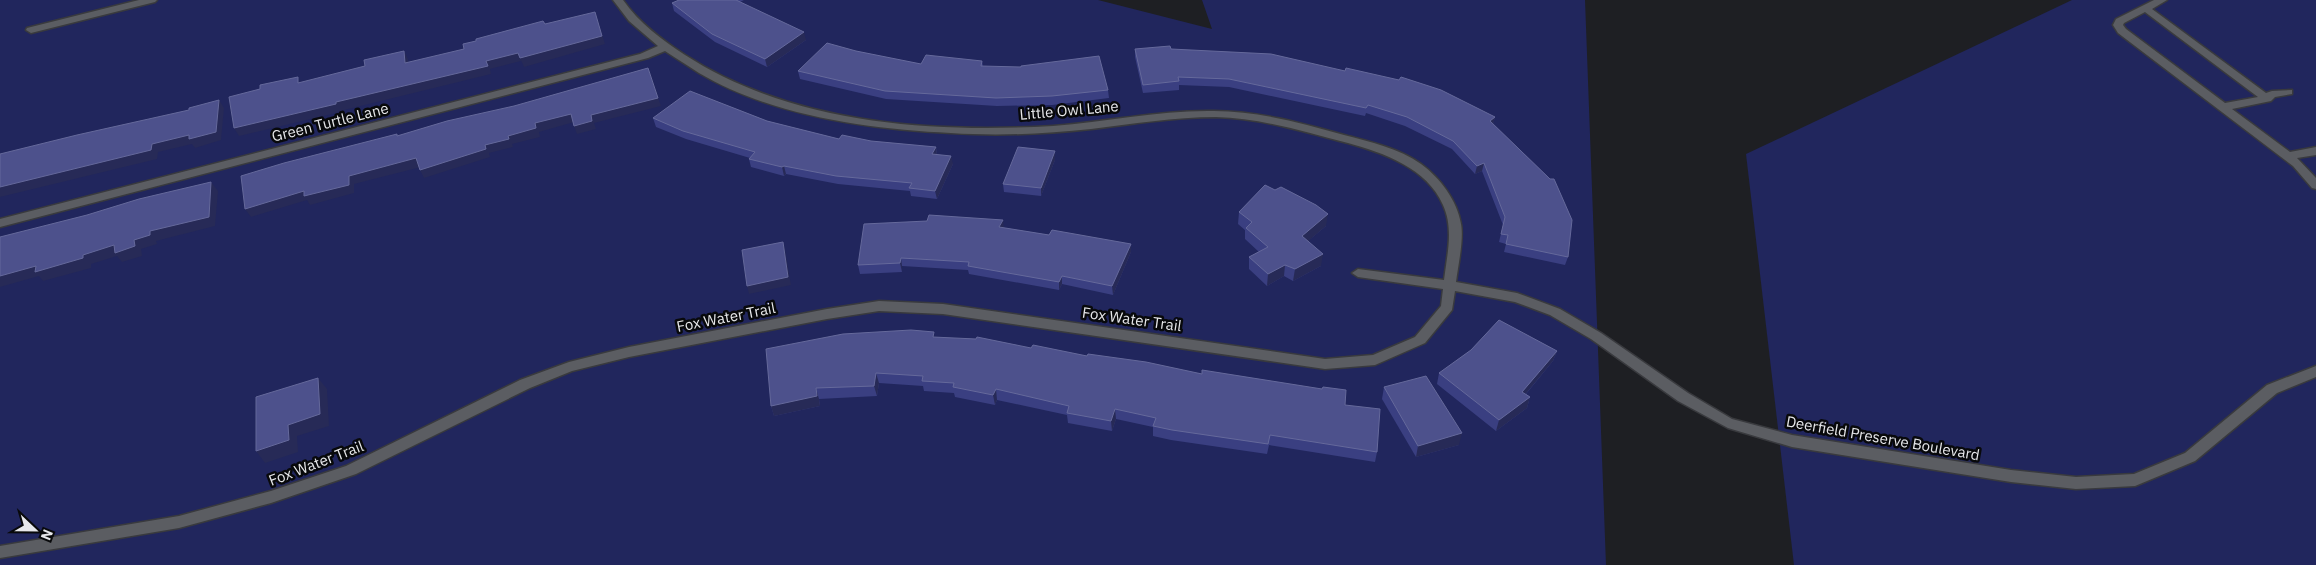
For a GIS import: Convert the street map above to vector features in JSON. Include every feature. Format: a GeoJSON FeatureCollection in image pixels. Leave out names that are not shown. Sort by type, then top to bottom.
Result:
{"type":"FeatureCollection","features":[{"type":"Feature","properties":{"kind":"street"},"geometry":{"type":"LineString","coordinates":[[31,30],[85,15],[152,0]]}},
{"type":"Feature","properties":{"kind":"street","name":"Little Owl Lane"},"geometry":{"type":"LineString","coordinates":[[618,0],[642,29],[680,59],[716,78],[759,96],[820,114],[870,123],[927,130],[996,131],[1055,129],[1187,114],[1218,114],[1254,118],[1372,146],[1416,166],[1438,186],[1449,204],[1456,225],[1449,285]]}},
{"type":"Feature","properties":{"kind":"street"},"geometry":{"type":"LineString","coordinates":[[2162,0],[2120,20],[2118,25],[2122,31],[2302,168],[2316,185]]}},
{"type":"Feature","properties":{"kind":"street"},"geometry":{"type":"LineString","coordinates":[[2145,8],[2267,99]]}},
{"type":"Feature","properties":{"kind":"street","name":"Green Turtle Lane"},"geometry":{"type":"LineString","coordinates":[[0,223],[644,56],[666,47]]}},
{"type":"Feature","properties":{"kind":"street"},"geometry":{"type":"LineString","coordinates":[[2223,107],[2267,99],[2272,94],[2288,92]]}},
{"type":"Feature","properties":{"kind":"street"},"geometry":{"type":"LineString","coordinates":[[2287,156],[2316,151]]}},
{"type":"Feature","properties":{"kind":"street","name":"Deerfield Preserve Boulevard"},"geometry":{"type":"LineString","coordinates":[[1358,273],[1449,285],[1517,298],[1555,312],[1596,336],[1683,397],[1728,422],[1792,441],[2011,476],[2076,483],[2135,480],[2190,457],[2272,389],[2316,372]]}},
{"type":"Feature","properties":{"kind":"street","name":"Fox Water Trail"},"geometry":{"type":"LineString","coordinates":[[0,552],[179,522],[271,497],[351,470],[525,384],[569,367],[629,352],[827,314],[879,306],[942,309],[1325,364],[1375,360],[1420,340],[1447,307],[1449,285]]}},
{"type":"Feature","properties":{"kind":"shaded area"},"geometry":{"type":"Polygon","coordinates":[[[0,0],[1098,0],[1212,29],[1202,0],[1585,0],[1606,565],[0,565],[0,0]]]}},
{"type":"Feature","properties":{"kind":"shaded area"},"geometry":{"type":"Polygon","coordinates":[[[2072,0],[2316,0],[2316,565],[1794,565],[1746,154],[2072,0]]]}},
{"type":"Feature","properties":{"kind":"building"},"geometry":{"type":"Polygon","coordinates":[[[679,0],[736,0],[804,32],[765,59],[712,34],[672,3],[679,0]]]}},
{"type":"Feature","properties":{"kind":"building"},"geometry":{"type":"Polygon","coordinates":[[[595,12],[602,36],[520,58],[518,53],[486,61],[488,66],[234,128],[229,97],[260,89],[260,85],[298,77],[298,83],[365,66],[364,60],[404,51],[405,63],[464,49],[463,44],[476,41],[476,39],[543,21],[545,24],[595,12]]]}},
{"type":"Feature","properties":{"kind":"building"},"geometry":{"type":"Polygon","coordinates":[[[827,43],[921,64],[926,55],[982,61],[981,66],[1021,67],[1099,56],[1108,90],[1052,96],[996,98],[885,91],[798,71],[827,43]]]}},
{"type":"Feature","properties":{"kind":"building"},"geometry":{"type":"Polygon","coordinates":[[[1170,46],[1171,49],[1271,54],[1345,71],[1346,68],[1399,80],[1401,77],[1441,90],[1495,117],[1490,121],[1550,179],[1554,179],[1572,220],[1568,257],[1506,244],[1508,235],[1501,234],[1505,217],[1484,163],[1477,166],[1453,141],[1407,117],[1368,105],[1366,108],[1229,79],[1178,77],[1179,81],[1143,85],[1135,49],[1170,46]]]}},
{"type":"Feature","properties":{"kind":"building"},"geometry":{"type":"Polygon","coordinates":[[[648,68],[658,98],[591,115],[592,121],[574,126],[571,114],[535,123],[536,128],[508,136],[509,139],[485,145],[486,149],[420,170],[416,158],[349,176],[349,185],[304,196],[304,191],[245,209],[241,176],[397,134],[397,136],[447,121],[514,106],[648,68]]]}},
{"type":"Feature","properties":{"kind":"building"},"geometry":{"type":"Polygon","coordinates":[[[690,91],[767,121],[839,139],[842,135],[871,141],[936,147],[932,154],[951,156],[935,191],[909,188],[912,183],[836,176],[782,167],[749,159],[755,152],[683,131],[653,118],[690,91]]]}},
{"type":"Feature","properties":{"kind":"building"},"geometry":{"type":"Polygon","coordinates":[[[219,100],[216,132],[189,139],[189,135],[152,144],[151,150],[0,187],[0,154],[189,110],[189,108],[219,100]]]}},
{"type":"Feature","properties":{"kind":"building"},"geometry":{"type":"Polygon","coordinates":[[[1018,147],[1055,151],[1041,188],[1003,184],[1018,147]]]}},
{"type":"Feature","properties":{"kind":"building"},"geometry":{"type":"Polygon","coordinates":[[[211,182],[209,217],[150,231],[150,235],[134,240],[135,246],[115,253],[114,245],[83,255],[83,258],[35,272],[36,266],[0,276],[0,237],[87,215],[139,199],[211,182]]]}},
{"type":"Feature","properties":{"kind":"building"},"geometry":{"type":"Polygon","coordinates":[[[1265,185],[1275,190],[1281,187],[1316,205],[1328,214],[1302,236],[1323,254],[1295,269],[1285,265],[1268,274],[1249,257],[1268,247],[1246,228],[1252,222],[1239,212],[1265,185]]]}},
{"type":"Feature","properties":{"kind":"building"},"geometry":{"type":"Polygon","coordinates":[[[929,215],[1003,220],[999,227],[1049,235],[1052,230],[1131,244],[1112,286],[1062,276],[1059,282],[968,266],[969,262],[901,258],[900,263],[858,265],[864,224],[927,221],[929,215]]]}},
{"type":"Feature","properties":{"kind":"building"},"geometry":{"type":"Polygon","coordinates":[[[783,242],[788,277],[747,286],[742,250],[783,242]]]}},
{"type":"Feature","properties":{"kind":"building"},"geometry":{"type":"Polygon","coordinates":[[[1499,320],[1557,351],[1522,392],[1530,397],[1499,420],[1439,373],[1471,350],[1499,320]]]}},
{"type":"Feature","properties":{"kind":"building"},"geometry":{"type":"Polygon","coordinates":[[[911,330],[934,332],[933,337],[976,339],[977,337],[1031,348],[1033,345],[1087,356],[1088,354],[1146,362],[1202,374],[1202,370],[1322,389],[1323,387],[1346,390],[1345,405],[1380,409],[1377,452],[1270,435],[1268,444],[1172,430],[1153,426],[1156,418],[1115,409],[1111,421],[1067,413],[1069,406],[996,389],[993,395],[953,387],[954,383],[922,381],[923,376],[876,373],[874,386],[816,388],[817,396],[771,406],[766,349],[843,334],[911,330]]]}},
{"type":"Feature","properties":{"kind":"building"},"geometry":{"type":"Polygon","coordinates":[[[1426,376],[1462,433],[1418,446],[1384,387],[1426,376]]]}},
{"type":"Feature","properties":{"kind":"building"},"geometry":{"type":"Polygon","coordinates":[[[318,378],[320,414],[288,425],[289,440],[256,451],[256,397],[318,378]]]}}]}
